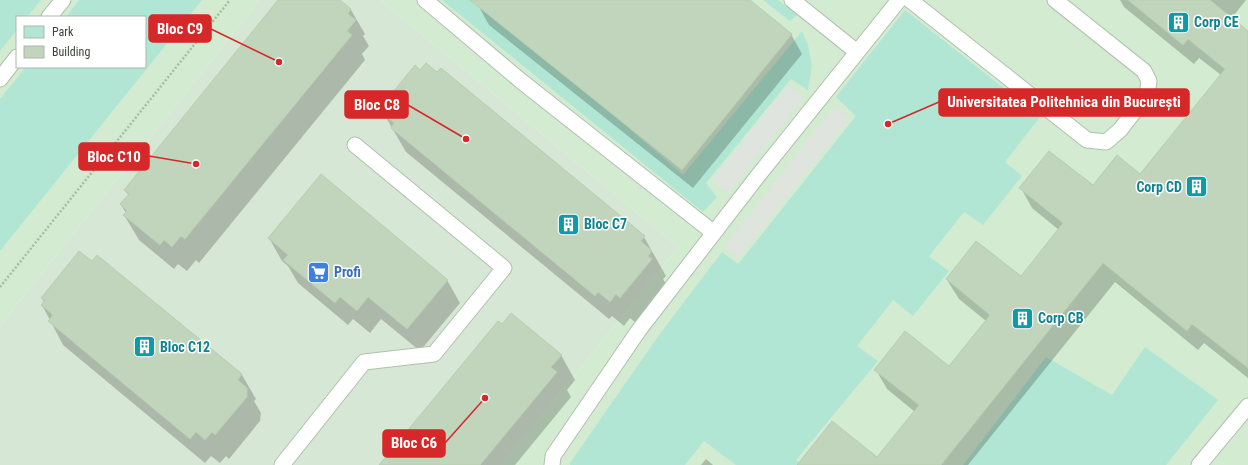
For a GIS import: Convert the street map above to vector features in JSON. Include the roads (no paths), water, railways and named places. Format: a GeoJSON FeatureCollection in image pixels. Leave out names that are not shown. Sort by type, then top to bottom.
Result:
{"type":"FeatureCollection","features":[{"type":"Feature","properties":{"kind":"lane"},"geometry":{"type":"LineString","coordinates":[[50,16],[63,0]]}},
{"type":"Feature","properties":{"kind":"lane"},"geometry":{"type":"LineString","coordinates":[[425,0],[521,81],[714,233]]}},
{"type":"Feature","properties":{"kind":"lane"},"geometry":{"type":"LineString","coordinates":[[792,0],[857,52]]}},
{"type":"Feature","properties":{"kind":"lane"},"geometry":{"type":"LineString","coordinates":[[552,465],[553,456],[640,330],[714,233],[899,0]]}},
{"type":"Feature","properties":{"kind":"lane"},"geometry":{"type":"LineString","coordinates":[[910,0],[1086,140],[1106,142],[1120,130],[1147,95],[1149,81],[1144,71],[1055,0]]}},
{"type":"Feature","properties":{"kind":"lane"},"geometry":{"type":"LineString","coordinates":[[0,79],[16,58]]}},
{"type":"Feature","properties":{"kind":"lane"},"geometry":{"type":"LineString","coordinates":[[282,465],[364,362],[434,354],[504,268],[355,145]]}},
{"type":"Feature","properties":{"kind":"lane"},"geometry":{"type":"LineString","coordinates":[[1199,465],[1248,406]]}},
{"type":"Feature","properties":{"kind":"place","name":"Corp CE"},"geometry":{"type":"Point","coordinates":[1178,22]}},
{"type":"Feature","properties":{"kind":"place","name":"Bloc C9"},"geometry":{"type":"Point","coordinates":[279,62]}},
{"type":"Feature","properties":{"kind":"place","name":"Universitatea Politehnica din București"},"geometry":{"type":"Point","coordinates":[888,124]}},
{"type":"Feature","properties":{"kind":"place","name":"Bloc C8"},"geometry":{"type":"Point","coordinates":[466,139]}},
{"type":"Feature","properties":{"kind":"place","name":"Bloc C10"},"geometry":{"type":"Point","coordinates":[196,164]}},
{"type":"Feature","properties":{"kind":"place","name":"Corp CD"},"geometry":{"type":"Point","coordinates":[1197,187]}},
{"type":"Feature","properties":{"kind":"place","name":"Bloc C7"},"geometry":{"type":"Point","coordinates":[569,224]}},
{"type":"Feature","properties":{"kind":"place","name":"Profi"},"geometry":{"type":"Point","coordinates":[318,272]}},
{"type":"Feature","properties":{"kind":"place","name":"Corp CB"},"geometry":{"type":"Point","coordinates":[1023,318]}},
{"type":"Feature","properties":{"kind":"place","name":"Bloc C12"},"geometry":{"type":"Point","coordinates":[145,347]}},
{"type":"Feature","properties":{"kind":"place","name":"Bloc C6"},"geometry":{"type":"Point","coordinates":[485,398]}}]}
